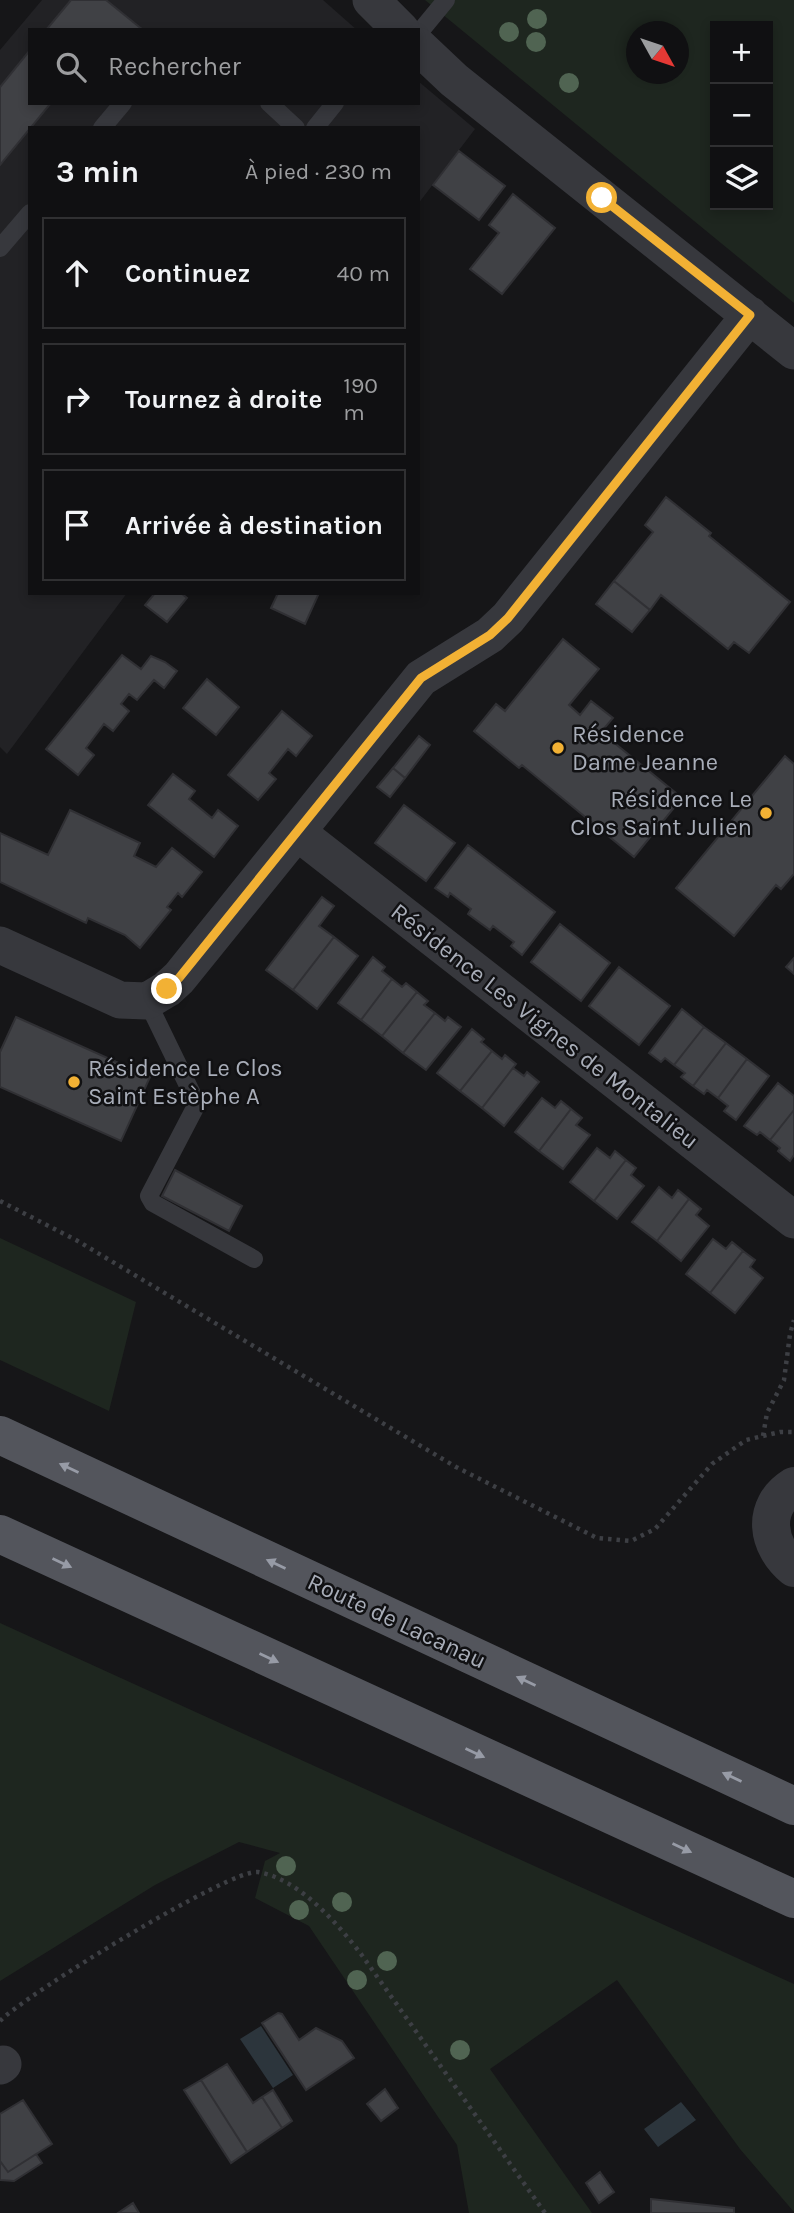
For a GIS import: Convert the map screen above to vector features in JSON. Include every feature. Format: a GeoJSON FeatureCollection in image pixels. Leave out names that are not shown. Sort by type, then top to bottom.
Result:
{"type":"FeatureCollection","features":[{"type":"Feature","properties":{"kind":"main road","name":"Route de Lacanau"},"geometry":{"type":"LineString","coordinates":[[0,1435],[794,1806]]}},
{"type":"Feature","properties":{"kind":"main road"},"geometry":{"type":"LineString","coordinates":[[0,1534],[794,1899]]}},
{"type":"Feature","properties":{"kind":"street"},"geometry":{"type":"LineString","coordinates":[[371,0],[401,28]]}},
{"type":"Feature","properties":{"kind":"street"},"geometry":{"type":"LineString","coordinates":[[420,47],[454,80],[794,351]]}},
{"type":"Feature","properties":{"kind":"street"},"geometry":{"type":"LineString","coordinates":[[0,945],[120,1000],[147,1001],[167,989],[179,978],[421,678],[490,635],[508,618],[750,315]]}},
{"type":"Feature","properties":{"kind":"street","name":"Résidence Les Vignes de Montalieu"},"geometry":{"type":"LineString","coordinates":[[297,832],[794,1220]]}},
{"type":"Feature","properties":{"kind":"street"},"geometry":{"type":"LineString","coordinates":[[794,1486],[778,1501],[772,1516],[771,1531],[782,1559],[794,1568]]}},
{"type":"Feature","properties":{"kind":"lane"},"geometry":{"type":"LineString","coordinates":[[412,28],[446,0]]}},
{"type":"Feature","properties":{"kind":"lane"},"geometry":{"type":"LineString","coordinates":[[104,126],[121,105]]}},
{"type":"Feature","properties":{"kind":"lane"},"geometry":{"type":"LineString","coordinates":[[271,105],[294,126]]}},
{"type":"Feature","properties":{"kind":"lane"},"geometry":{"type":"LineString","coordinates":[[317,126],[333,105]]}},
{"type":"Feature","properties":{"kind":"lane"},"geometry":{"type":"LineString","coordinates":[[0,248],[28,215]]}},
{"type":"Feature","properties":{"kind":"lane"},"geometry":{"type":"LineString","coordinates":[[147,1001],[197,1104],[149,1196],[153,1203],[254,1259]]}},
{"type":"Feature","properties":{"kind":"path"},"geometry":{"type":"LineString","coordinates":[[0,1201],[76,1240],[456,1467],[597,1538],[631,1541],[655,1529],[712,1464],[746,1440],[794,1432]]}},
{"type":"Feature","properties":{"kind":"path"},"geometry":{"type":"LineString","coordinates":[[763,1436],[767,1413],[785,1380],[794,1320]]}},
{"type":"Feature","properties":{"kind":"path"},"geometry":{"type":"LineString","coordinates":[[0,2021],[9,2011],[44,1987],[140,1929],[232,1879],[256,1871],[278,1879],[308,1897],[336,1923],[361,1954],[545,2213]]}},
{"type":"Feature","properties":{"kind":"shaded area"},"geometry":{"type":"Polygon","coordinates":[[[42,0],[323,0],[355,28],[28,28],[28,105],[420,105],[420,83],[475,129],[420,201],[420,126],[28,126],[28,595],[126,595],[7,754],[0,747],[0,50],[42,0]]]}},
{"type":"Feature","properties":{"kind":"shaded area"},"geometry":{"type":"Polygon","coordinates":[[[425,0],[794,0],[794,303],[425,0]]]}},
{"type":"Feature","properties":{"kind":"shaded area"},"geometry":{"type":"Polygon","coordinates":[[[0,1238],[136,1302],[109,1411],[0,1360],[0,1238]]]}},
{"type":"Feature","properties":{"kind":"shaded area"},"geometry":{"type":"Polygon","coordinates":[[[0,1623],[794,1984],[794,2212],[740,2149],[617,1980],[490,2069],[592,2213],[469,2213],[457,2145],[309,1926],[255,1898],[265,1861],[280,1853],[239,1842],[155,1885],[0,1981],[0,1623]]]}},
{"type":"Feature","properties":{"kind":"shaded area"},"geometry":{"type":"Polygon","coordinates":[[[261,2026],[293,2075],[273,2088],[240,2039],[261,2026]]]}},
{"type":"Feature","properties":{"kind":"shaded area"},"geometry":{"type":"Polygon","coordinates":[[[681,2102],[696,2120],[658,2147],[644,2129],[681,2102]]]}},
{"type":"Feature","properties":{"kind":"building"},"geometry":{"type":"Polygon","coordinates":[[[71,0],[106,0],[141,28],[48,28],[71,0]]]}},
{"type":"Feature","properties":{"kind":"building"},"geometry":{"type":"Polygon","coordinates":[[[28,52],[28,105],[49,105],[32,126],[28,126],[28,131],[0,165],[0,87],[28,52]]]}},
{"type":"Feature","properties":{"kind":"building"},"geometry":{"type":"Polygon","coordinates":[[[459,151],[505,186],[479,220],[433,185],[459,151]]]}},
{"type":"Feature","properties":{"kind":"building"},"geometry":{"type":"Polygon","coordinates":[[[513,194],[555,228],[502,294],[470,269],[499,233],[489,225],[513,194]]]}},
{"type":"Feature","properties":{"kind":"building","name":"Résidence Dame Jeanne"},"geometry":{"type":"Polygon","coordinates":[[[666,497],[790,602],[749,653],[734,642],[728,649],[661,595],[650,610],[614,581],[653,532],[645,525],[666,497]]]}},
{"type":"Feature","properties":{"kind":"building"},"geometry":{"type":"Polygon","coordinates":[[[614,581],[650,610],[632,632],[596,604],[614,581]]]}},
{"type":"Feature","properties":{"kind":"building"},"geometry":{"type":"Polygon","coordinates":[[[153,595],[183,595],[187,598],[167,622],[145,605],[153,595]]]}},
{"type":"Feature","properties":{"kind":"building"},"geometry":{"type":"Polygon","coordinates":[[[277,595],[318,595],[305,624],[271,608],[277,595]]]}},
{"type":"Feature","properties":{"kind":"building","name":"Résidence Dame Jeanne"},"geometry":{"type":"Polygon","coordinates":[[[563,639],[599,669],[569,705],[580,715],[591,701],[613,718],[601,732],[682,798],[634,857],[522,765],[519,768],[474,731],[496,704],[505,711],[563,639]]]}},
{"type":"Feature","properties":{"kind":"building"},"geometry":{"type":"Polygon","coordinates":[[[122,655],[141,669],[151,656],[177,671],[164,688],[154,680],[137,700],[129,694],[121,704],[129,711],[113,731],[104,724],[86,748],[94,755],[78,775],[46,749],[122,655]]]}},
{"type":"Feature","properties":{"kind":"building"},"geometry":{"type":"Polygon","coordinates":[[[207,679],[239,707],[216,735],[183,708],[207,679]]]}},
{"type":"Feature","properties":{"kind":"building"},"geometry":{"type":"Polygon","coordinates":[[[282,711],[312,736],[296,756],[288,749],[269,773],[276,779],[258,800],[228,775],[282,711]]]}},
{"type":"Feature","properties":{"kind":"building"},"geometry":{"type":"Polygon","coordinates":[[[419,736],[430,745],[405,778],[393,768],[419,736]]]}},
{"type":"Feature","properties":{"kind":"building","name":"Résidence Le Clos Saint Julien"},"geometry":{"type":"Polygon","coordinates":[[[785,756],[794,764],[794,874],[781,889],[776,885],[734,936],[676,888],[785,756]]]}},
{"type":"Feature","properties":{"kind":"building"},"geometry":{"type":"Polygon","coordinates":[[[393,768],[405,778],[390,797],[377,787],[393,768]]]}},
{"type":"Feature","properties":{"kind":"building"},"geometry":{"type":"Polygon","coordinates":[[[173,774],[195,791],[189,799],[212,818],[218,810],[238,826],[214,857],[148,805],[173,774]]]}},
{"type":"Feature","properties":{"kind":"building"},"geometry":{"type":"Polygon","coordinates":[[[404,805],[455,843],[426,881],[375,843],[404,805]]]}},
{"type":"Feature","properties":{"kind":"building"},"geometry":{"type":"Polygon","coordinates":[[[70,810],[140,843],[134,856],[156,867],[172,848],[202,872],[182,897],[178,893],[167,907],[171,910],[140,948],[125,935],[88,918],[86,923],[0,882],[0,833],[48,855],[70,810]]]}},
{"type":"Feature","properties":{"kind":"building"},"geometry":{"type":"Polygon","coordinates":[[[468,845],[555,912],[522,955],[511,946],[514,942],[493,926],[490,930],[468,914],[471,909],[450,893],[448,897],[435,888],[468,845]]]}},
{"type":"Feature","properties":{"kind":"building"},"geometry":{"type":"Polygon","coordinates":[[[322,897],[334,906],[319,926],[334,937],[293,990],[266,970],[322,897]]]}},
{"type":"Feature","properties":{"kind":"building"},"geometry":{"type":"Polygon","coordinates":[[[560,924],[610,963],[581,1001],[531,962],[560,924]]]}},
{"type":"Feature","properties":{"kind":"building"},"geometry":{"type":"Polygon","coordinates":[[[334,937],[358,956],[317,1009],[293,990],[334,937]]]}},
{"type":"Feature","properties":{"kind":"building"},"geometry":{"type":"Polygon","coordinates":[[[373,957],[385,967],[382,971],[392,979],[361,1020],[338,1003],[373,957]]]}},
{"type":"Feature","properties":{"kind":"building"},"geometry":{"type":"Polygon","coordinates":[[[794,958],[794,974],[786,967],[794,958]]]}},
{"type":"Feature","properties":{"kind":"building"},"geometry":{"type":"Polygon","coordinates":[[[619,967],[670,1006],[639,1045],[589,1006],[619,967]]]}},
{"type":"Feature","properties":{"kind":"building"},"geometry":{"type":"Polygon","coordinates":[[[392,979],[402,987],[406,983],[417,992],[382,1036],[361,1020],[392,979]]]}},
{"type":"Feature","properties":{"kind":"building"},"geometry":{"type":"Polygon","coordinates":[[[417,992],[428,1001],[424,1005],[435,1013],[403,1053],[382,1036],[417,992]]]}},
{"type":"Feature","properties":{"kind":"building"},"geometry":{"type":"Polygon","coordinates":[[[682,1009],[704,1027],[674,1065],[665,1058],[661,1062],[649,1053],[682,1009]]]}},
{"type":"Feature","properties":{"kind":"building"},"geometry":{"type":"Polygon","coordinates":[[[435,1013],[445,1021],[448,1017],[461,1027],[426,1070],[403,1053],[435,1013]]]}},
{"type":"Feature","properties":{"kind":"building","name":"Résidence Le Clos Saint Estèphe A"},"geometry":{"type":"Polygon","coordinates":[[[16,1017],[150,1077],[121,1141],[0,1087],[0,1052],[16,1017]]]}},
{"type":"Feature","properties":{"kind":"building"},"geometry":{"type":"Polygon","coordinates":[[[704,1027],[726,1043],[693,1086],[681,1077],[685,1073],[674,1065],[704,1027]]]}},
{"type":"Feature","properties":{"kind":"building"},"geometry":{"type":"Polygon","coordinates":[[[472,1029],[484,1039],[481,1042],[492,1051],[460,1091],[437,1073],[472,1029]]]}},
{"type":"Feature","properties":{"kind":"building"},"geometry":{"type":"Polygon","coordinates":[[[726,1043],[747,1059],[718,1098],[707,1090],[704,1094],[693,1086],[726,1043]]]}},
{"type":"Feature","properties":{"kind":"building"},"geometry":{"type":"Polygon","coordinates":[[[492,1051],[502,1059],[505,1055],[516,1064],[482,1108],[460,1091],[492,1051]]]}},
{"type":"Feature","properties":{"kind":"building"},"geometry":{"type":"Polygon","coordinates":[[[747,1059],[769,1076],[736,1120],[724,1111],[728,1106],[718,1098],[747,1059]]]}},
{"type":"Feature","properties":{"kind":"building"},"geometry":{"type":"Polygon","coordinates":[[[513,1068],[524,1076],[527,1072],[539,1082],[504,1126],[482,1108],[513,1068]]]}},
{"type":"Feature","properties":{"kind":"building"},"geometry":{"type":"Polygon","coordinates":[[[778,1083],[794,1096],[794,1110],[770,1140],[760,1132],[757,1135],[744,1126],[778,1083]]]}},
{"type":"Feature","properties":{"kind":"building"},"geometry":{"type":"Polygon","coordinates":[[[542,1098],[555,1108],[561,1101],[571,1109],[539,1151],[515,1132],[542,1098]]]}},
{"type":"Feature","properties":{"kind":"building"},"geometry":{"type":"Polygon","coordinates":[[[571,1109],[582,1118],[576,1125],[590,1135],[563,1169],[539,1151],[571,1109]]]}},
{"type":"Feature","properties":{"kind":"building"},"geometry":{"type":"Polygon","coordinates":[[[794,1110],[794,1155],[790,1161],[770,1140],[794,1110]]]}},
{"type":"Feature","properties":{"kind":"building"},"geometry":{"type":"Polygon","coordinates":[[[597,1148],[610,1158],[615,1151],[626,1160],[594,1201],[570,1182],[597,1148]]]}},
{"type":"Feature","properties":{"kind":"building"},"geometry":{"type":"Polygon","coordinates":[[[626,1160],[636,1168],[631,1175],[644,1186],[617,1219],[594,1201],[626,1160]]]}},
{"type":"Feature","properties":{"kind":"building"},"geometry":{"type":"Polygon","coordinates":[[[175,1170],[242,1206],[229,1231],[162,1196],[175,1170]]]}},
{"type":"Feature","properties":{"kind":"building"},"geometry":{"type":"Polygon","coordinates":[[[659,1187],[672,1198],[678,1190],[689,1199],[657,1241],[632,1222],[659,1187]]]}},
{"type":"Feature","properties":{"kind":"building"},"geometry":{"type":"Polygon","coordinates":[[[689,1199],[701,1209],[696,1215],[709,1226],[681,1261],[657,1241],[689,1199]]]}},
{"type":"Feature","properties":{"kind":"building"},"geometry":{"type":"Polygon","coordinates":[[[713,1239],[726,1249],[732,1242],[743,1251],[710,1293],[686,1274],[713,1239]]]}},
{"type":"Feature","properties":{"kind":"building"},"geometry":{"type":"Polygon","coordinates":[[[743,1251],[755,1260],[750,1267],[763,1278],[735,1313],[710,1293],[743,1251]]]}},
{"type":"Feature","properties":{"kind":"building"},"geometry":{"type":"Polygon","coordinates":[[[278,2013],[282,2014],[299,2040],[316,2028],[342,2041],[354,2058],[306,2090],[262,2023],[278,2013]]]}},
{"type":"Feature","properties":{"kind":"building"},"geometry":{"type":"Polygon","coordinates":[[[227,2064],[253,2103],[262,2097],[282,2128],[247,2152],[201,2080],[227,2064]]]}},
{"type":"Feature","properties":{"kind":"building"},"geometry":{"type":"Polygon","coordinates":[[[201,2080],[247,2152],[231,2163],[184,2090],[201,2080]]]}},
{"type":"Feature","properties":{"kind":"building"},"geometry":{"type":"Polygon","coordinates":[[[385,2089],[398,2108],[381,2121],[367,2104],[385,2089]]]}},
{"type":"Feature","properties":{"kind":"building"},"geometry":{"type":"Polygon","coordinates":[[[273,2090],[292,2121],[282,2128],[262,2097],[273,2090]]]}},
{"type":"Feature","properties":{"kind":"building"},"geometry":{"type":"Polygon","coordinates":[[[23,2100],[52,2144],[8,2172],[0,2161],[0,2114],[23,2100]]]}},
{"type":"Feature","properties":{"kind":"building"},"geometry":{"type":"Polygon","coordinates":[[[36,2154],[42,2163],[14,2181],[0,2180],[0,2161],[8,2172],[36,2154]]]}},
{"type":"Feature","properties":{"kind":"building"},"geometry":{"type":"Polygon","coordinates":[[[600,2172],[614,2192],[599,2203],[586,2183],[600,2172]]]}},
{"type":"Feature","properties":{"kind":"building"},"geometry":{"type":"Polygon","coordinates":[[[651,2199],[734,2208],[734,2213],[651,2213],[651,2199]]]}},
{"type":"Feature","properties":{"kind":"building"},"geometry":{"type":"Polygon","coordinates":[[[133,2203],[139,2213],[118,2213],[133,2203]]]}},
{"type":"Feature","properties":{"kind":"place","name":"Résidence Dame Jeanne"},"geometry":{"type":"Point","coordinates":[558,748]}},
{"type":"Feature","properties":{"kind":"place","name":"Résidence Le Clos Saint Julien"},"geometry":{"type":"Point","coordinates":[766,813]}},
{"type":"Feature","properties":{"kind":"place","name":"Résidence Le Clos Saint Estèphe A"},"geometry":{"type":"Point","coordinates":[74,1082]}},
{"type":"Feature","properties":{"kind":"route"},"geometry":{"type":"LineString","coordinates":[[167,989],[179,978],[421,678],[490,635],[508,618],[750,315],[602,198]]}}]}
